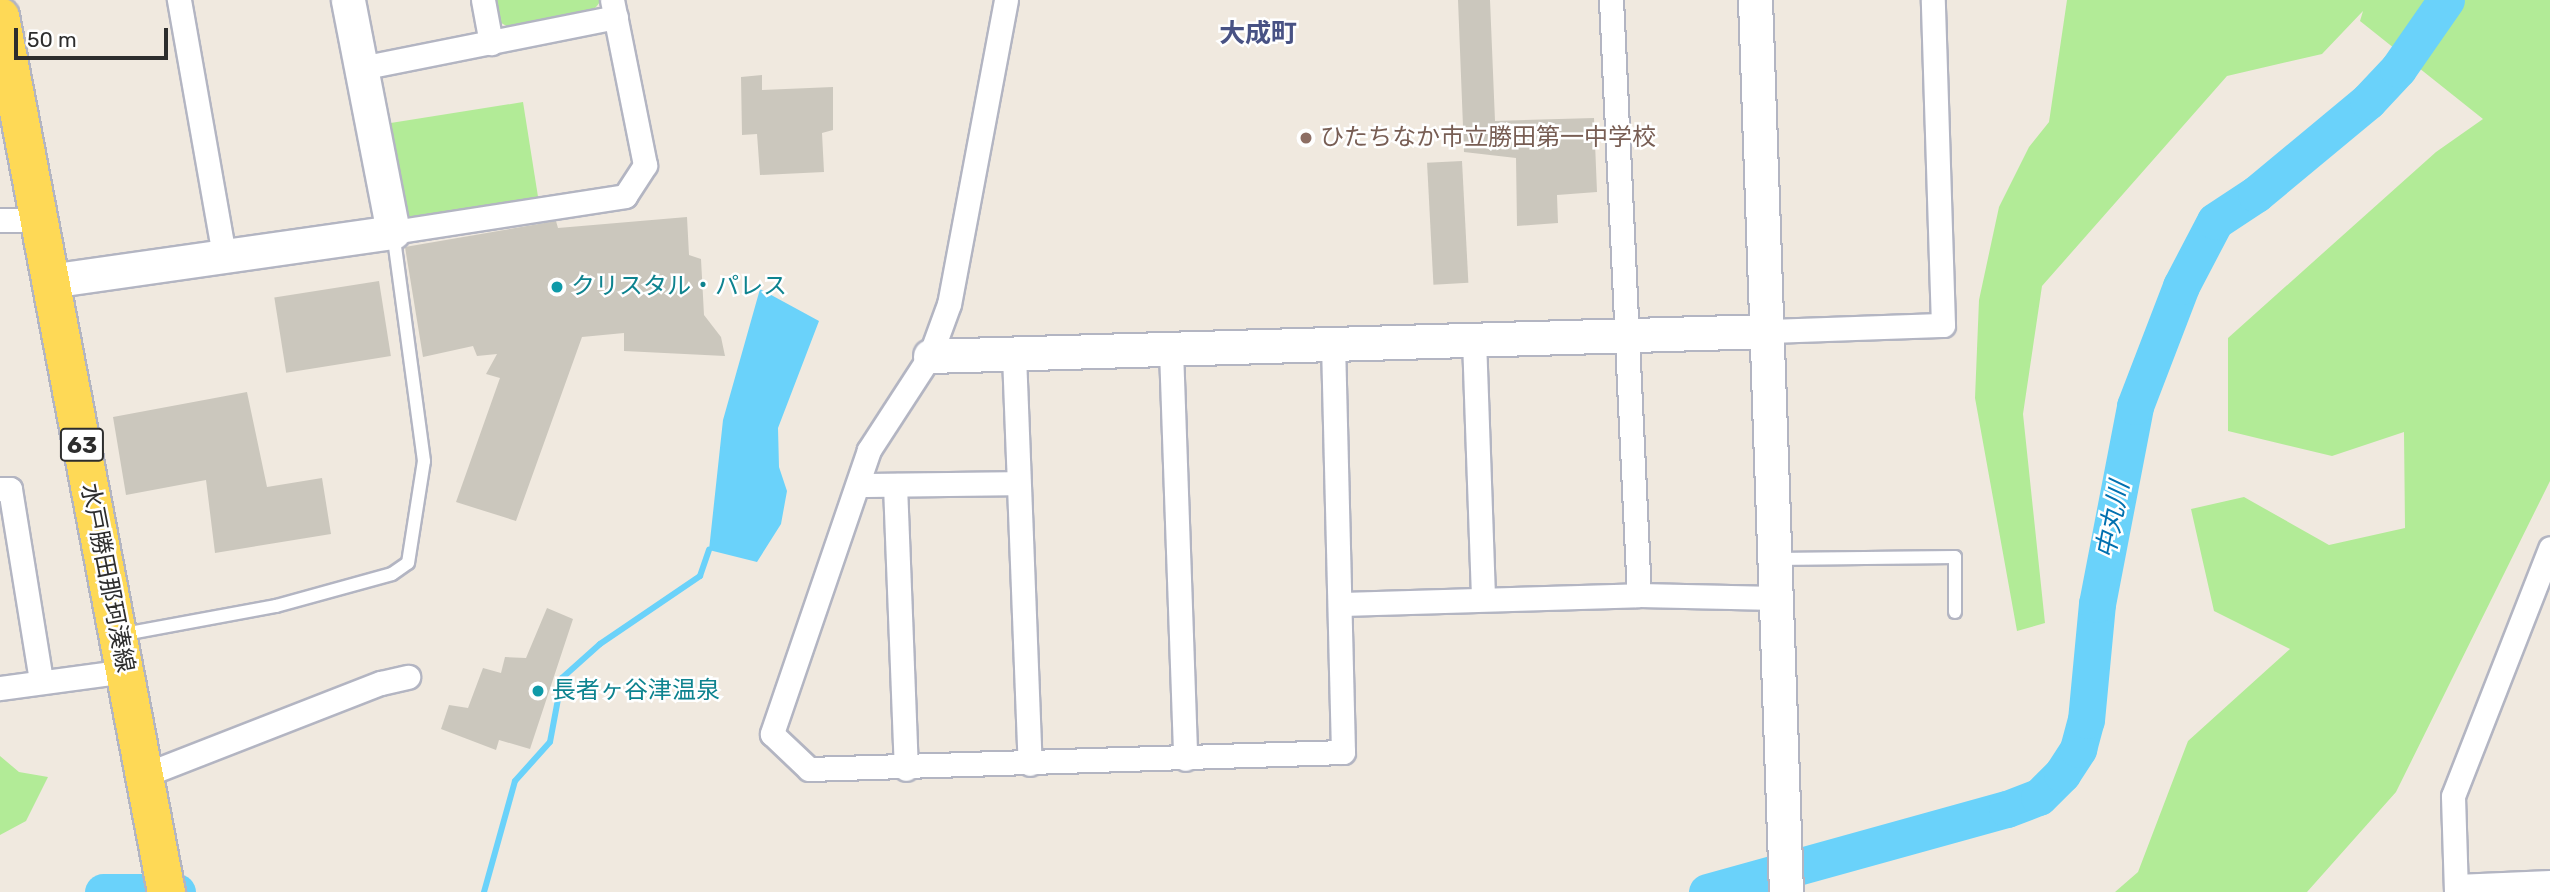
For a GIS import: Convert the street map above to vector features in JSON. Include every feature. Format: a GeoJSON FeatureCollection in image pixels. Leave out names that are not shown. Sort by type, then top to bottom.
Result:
{"type":"FeatureCollection","features":[{"type":"Feature","properties":{"kind":"main road","name":"水戸勝田那珂湊線"},"geometry":{"type":"LineString","coordinates":[[0,16],[49,281],[147,774],[165,883]]}},
{"type":"Feature","properties":{"kind":"street"},"geometry":{"type":"LineString","coordinates":[[179,0],[224,256]]}},
{"type":"Feature","properties":{"kind":"street"},"geometry":{"type":"LineString","coordinates":[[348,0],[393,232]]}},
{"type":"Feature","properties":{"kind":"street"},"geometry":{"type":"LineString","coordinates":[[483,0],[491,43]]}},
{"type":"Feature","properties":{"kind":"street"},"geometry":{"type":"LineString","coordinates":[[1006,0],[959,262],[930,356],[869,450],[772,734],[809,769],[906,769],[1343,752],[1342,604],[1333,346]]}},
{"type":"Feature","properties":{"kind":"street"},"geometry":{"type":"LineString","coordinates":[[1611,0],[1639,595]]}},
{"type":"Feature","properties":{"kind":"street"},"geometry":{"type":"LineString","coordinates":[[1755,0],[1786,892]]}},
{"type":"Feature","properties":{"kind":"street"},"geometry":{"type":"LineString","coordinates":[[930,356],[1333,346],[1474,339],[1628,337],[1943,325],[1933,0]]}},
{"type":"Feature","properties":{"kind":"street"},"geometry":{"type":"LineString","coordinates":[[49,281],[625,197],[645,165],[614,8],[491,43],[361,68]]}},
{"type":"Feature","properties":{"kind":"street"},"geometry":{"type":"LineString","coordinates":[[0,220],[39,220]]}},
{"type":"Feature","properties":{"kind":"street"},"geometry":{"type":"LineString","coordinates":[[1474,339],[1483,598]]}},
{"type":"Feature","properties":{"kind":"street"},"geometry":{"type":"LineString","coordinates":[[1171,350],[1185,759]]}},
{"type":"Feature","properties":{"kind":"street"},"geometry":{"type":"LineString","coordinates":[[1014,355],[1030,764]]}},
{"type":"Feature","properties":{"kind":"street"},"geometry":{"type":"LineString","coordinates":[[858,485],[1018,483]]}},
{"type":"Feature","properties":{"kind":"street"},"geometry":{"type":"LineString","coordinates":[[895,485],[906,769]]}},
{"type":"Feature","properties":{"kind":"street"},"geometry":{"type":"LineString","coordinates":[[0,489],[10,489],[41,681]]}},
{"type":"Feature","properties":{"kind":"street"},"geometry":{"type":"LineString","coordinates":[[2550,548],[2453,796],[2456,889],[2550,882]]}},
{"type":"Feature","properties":{"kind":"street"},"geometry":{"type":"LineString","coordinates":[[1342,604],[1639,595],[1776,598]]}},
{"type":"Feature","properties":{"kind":"street"},"geometry":{"type":"LineString","coordinates":[[0,688],[125,671]]}},
{"type":"Feature","properties":{"kind":"street"},"geometry":{"type":"LineString","coordinates":[[147,774],[381,683],[408,677]]}},
{"type":"Feature","properties":{"kind":"lane"},"geometry":{"type":"LineString","coordinates":[[119,635],[276,606],[392,574],[408,563],[424,461],[393,232]]}},
{"type":"Feature","properties":{"kind":"lane"},"geometry":{"type":"LineString","coordinates":[[1774,559],[1955,557],[1955,612]]}},
{"type":"Feature","properties":{"kind":"green space"},"geometry":{"type":"Polygon","coordinates":[[[493,0],[600,2],[592,12],[512,29],[496,20],[493,0]]]}},
{"type":"Feature","properties":{"kind":"green space"},"geometry":{"type":"Polygon","coordinates":[[[2067,0],[2550,0],[2550,481],[2396,792],[2307,892],[2115,892],[2138,872],[2188,741],[2290,649],[2214,611],[2191,509],[2244,497],[2329,545],[2405,528],[2404,432],[2332,456],[2228,431],[2228,338],[2436,152],[2483,119],[2360,21],[2363,11],[2322,54],[2227,76],[2042,286],[2023,414],[2045,623],[2017,631],[1975,398],[1979,300],[1999,207],[2029,147],[2049,122],[2067,0]]]}},
{"type":"Feature","properties":{"kind":"green space"},"geometry":{"type":"Polygon","coordinates":[[[523,102],[538,199],[406,220],[391,123],[523,102]]]}},
{"type":"Feature","properties":{"kind":"green space"},"geometry":{"type":"Polygon","coordinates":[[[0,756],[19,772],[48,777],[26,821],[0,835],[0,756]]]}},
{"type":"Feature","properties":{"kind":"water"},"geometry":{"type":"Polygon","coordinates":[[[760,289],[819,321],[778,428],[779,467],[787,491],[781,524],[757,562],[709,550],[723,420],[760,289]]]}},
{"type":"Feature","properties":{"kind":"building"},"geometry":{"type":"Polygon","coordinates":[[[1458,0],[1490,0],[1495,121],[1594,118],[1597,192],[1557,195],[1558,223],[1517,226],[1516,158],[1464,152],[1458,0]]]}},
{"type":"Feature","properties":{"kind":"building"},"geometry":{"type":"Polygon","coordinates":[[[762,75],[762,90],[833,87],[833,130],[822,133],[824,172],[760,175],[757,134],[742,135],[741,77],[762,75]]]}},
{"type":"Feature","properties":{"kind":"building"},"geometry":{"type":"Polygon","coordinates":[[[1462,161],[1468,283],[1433,285],[1427,163],[1462,161]]]}},
{"type":"Feature","properties":{"kind":"building","name":"クリスタル・パレス"},"geometry":{"type":"Polygon","coordinates":[[[687,217],[689,255],[701,259],[704,315],[721,337],[725,356],[624,351],[624,333],[582,337],[516,521],[456,502],[500,378],[486,374],[497,354],[477,356],[473,346],[423,357],[405,247],[556,221],[558,228],[687,217]]]}},
{"type":"Feature","properties":{"kind":"building"},"geometry":{"type":"Polygon","coordinates":[[[379,281],[391,356],[286,373],[274,298],[379,281]]]}},
{"type":"Feature","properties":{"kind":"building"},"geometry":{"type":"Polygon","coordinates":[[[247,392],[267,487],[322,478],[331,534],[215,553],[206,480],[126,495],[113,417],[247,392]]]}},
{"type":"Feature","properties":{"kind":"building"},"geometry":{"type":"Polygon","coordinates":[[[547,608],[573,619],[530,749],[499,740],[496,750],[441,729],[449,705],[468,708],[483,668],[501,673],[505,657],[526,658],[547,608]]]}},
{"type":"Feature","properties":{"kind":"waterway","name":"中丸川"},"geometry":{"type":"LineString","coordinates":[[1707,892],[2007,809],[2039,797],[2062,774],[2078,749],[2086,720],[2097,604],[2135,406],[2181,286],[2215,221],[2256,194],[2368,101],[2398,69],[2446,0]]}},
{"type":"Feature","properties":{"kind":"waterway"},"geometry":{"type":"LineString","coordinates":[[484,892],[515,781],[550,742],[562,678],[600,644],[700,576],[709,550]]}},
{"type":"Feature","properties":{"kind":"waterway","name":"中丸川"},"geometry":{"type":"LineString","coordinates":[[103,892],[177,892]]}},
{"type":"Feature","properties":{"kind":"place","name":"ひたちなか市立勝田第一中学校"},"geometry":{"type":"Point","coordinates":[1306,138]}},
{"type":"Feature","properties":{"kind":"place","name":"クリスタル・パレス"},"geometry":{"type":"Point","coordinates":[557,287]}},
{"type":"Feature","properties":{"kind":"place","name":"長者ヶ谷津温泉"},"geometry":{"type":"Point","coordinates":[538,691]}},
{"type":"Feature","properties":{"kind":"district","name":"大成町"},"geometry":{"type":"Point","coordinates":[1258,34]}}]}
